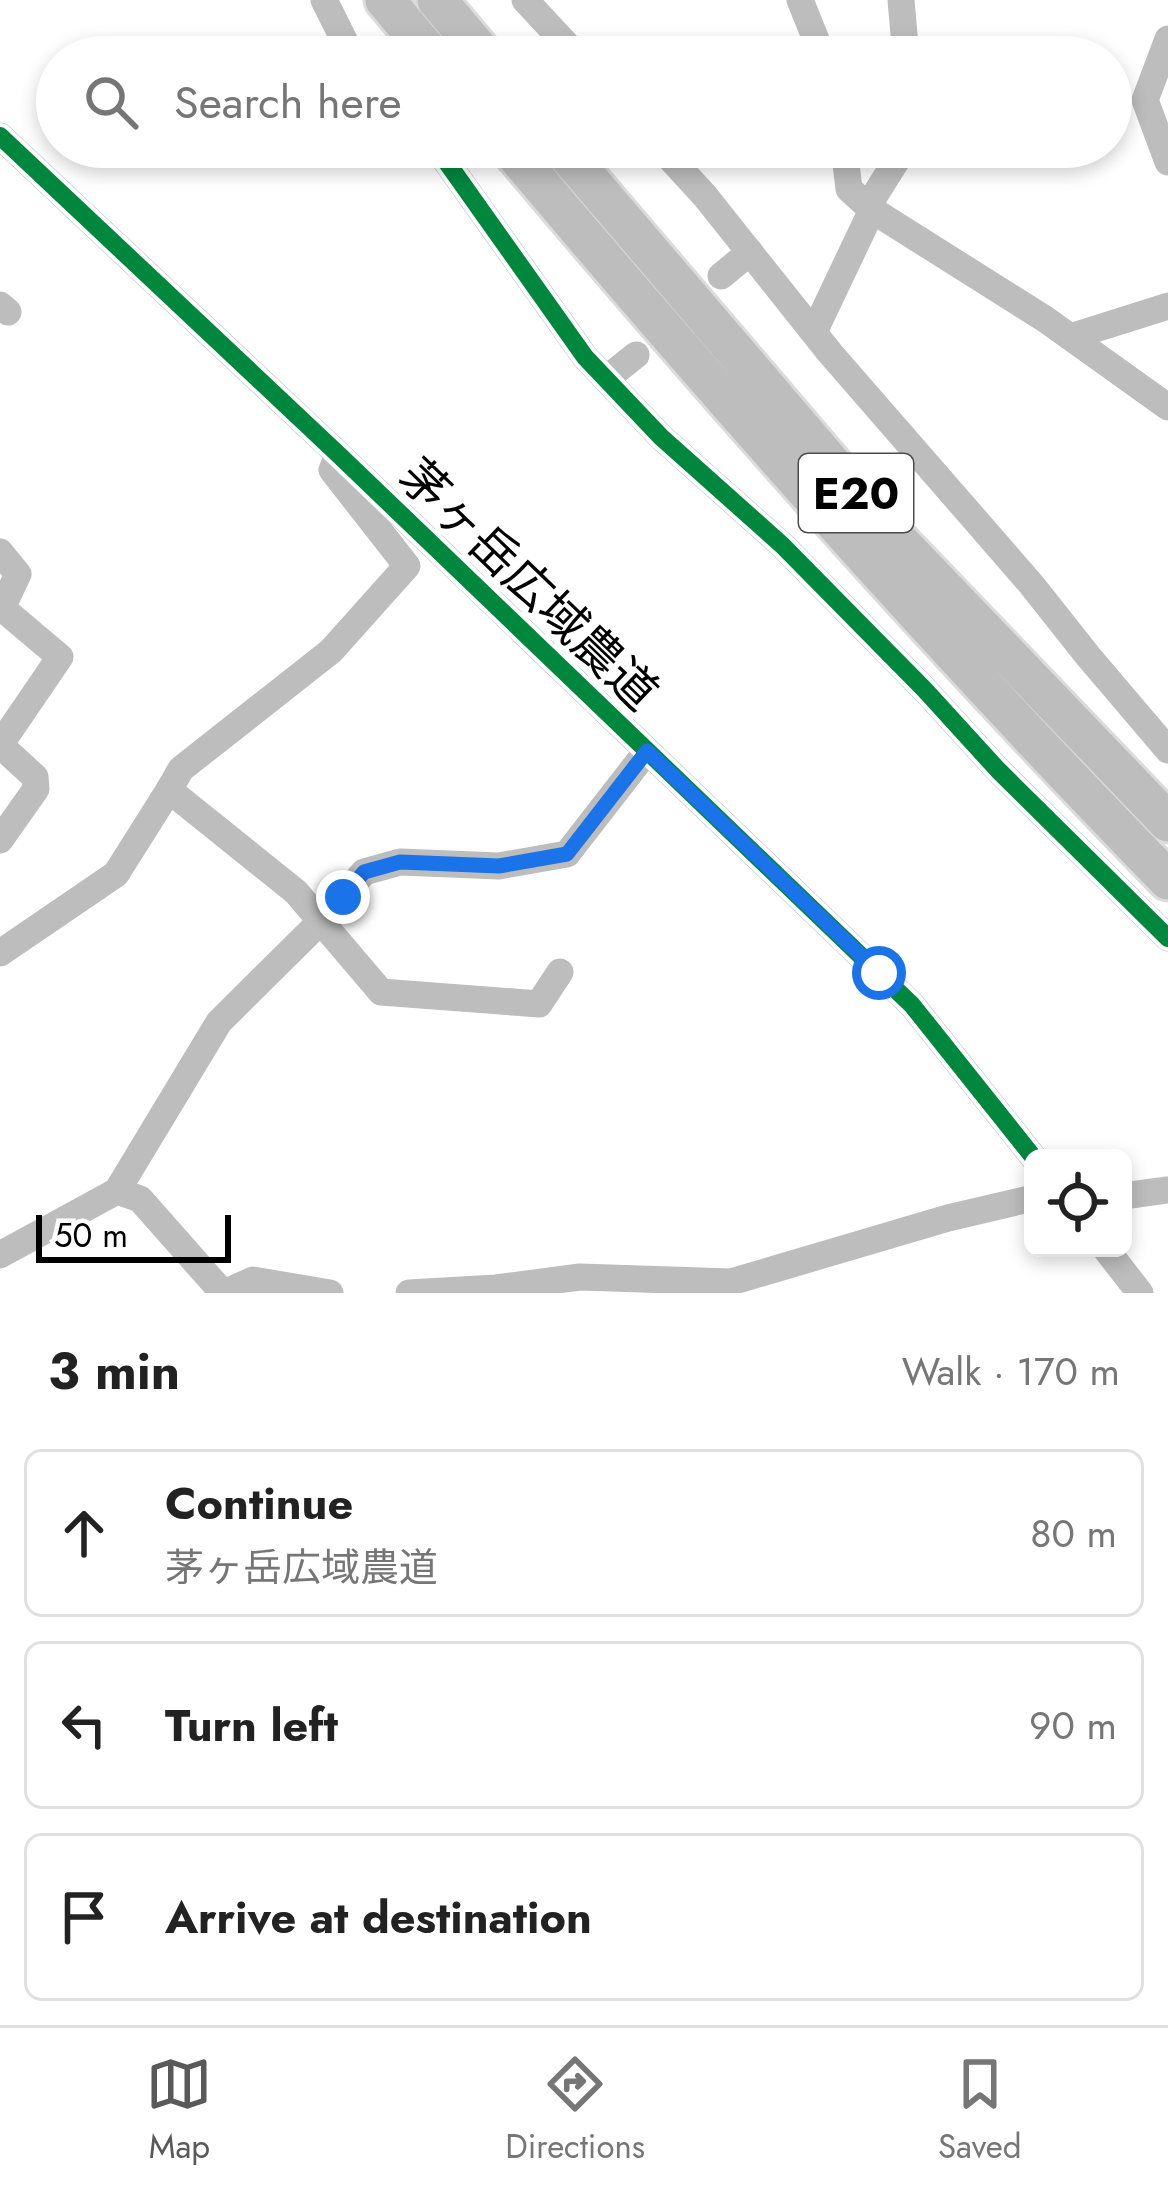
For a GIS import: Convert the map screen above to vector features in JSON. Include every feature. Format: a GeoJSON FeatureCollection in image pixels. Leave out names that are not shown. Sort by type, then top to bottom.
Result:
{"type":"FeatureCollection","features":[{"type":"Feature","properties":{"kind":"highway"},"geometry":{"type":"LineString","coordinates":[[386,0],[416,36]]}},
{"type":"Feature","properties":{"kind":"highway"},"geometry":{"type":"LineString","coordinates":[[437,0],[467,36]]}},
{"type":"Feature","properties":{"kind":"highway","name":"E20"},"geometry":{"type":"LineString","coordinates":[[527,168],[860,553],[1033,742],[1168,880]]}},
{"type":"Feature","properties":{"kind":"highway","name":"E20"},"geometry":{"type":"LineString","coordinates":[[579,168],[887,529],[1168,822]]}},
{"type":"Feature","properties":{"kind":"street"},"geometry":{"type":"LineString","coordinates":[[324,0],[342,36]]}},
{"type":"Feature","properties":{"kind":"street"},"geometry":{"type":"LineString","coordinates":[[525,0],[558,36]]}},
{"type":"Feature","properties":{"kind":"street"},"geometry":{"type":"LineString","coordinates":[[800,0],[815,36]]}},
{"type":"Feature","properties":{"kind":"street"},"geometry":{"type":"LineString","coordinates":[[901,0],[904,36]]}},
{"type":"Feature","properties":{"kind":"street"},"geometry":{"type":"LineString","coordinates":[[1168,39],[1145,100],[1168,162]]}},
{"type":"Feature","properties":{"kind":"street","name":"茅ヶ岳広域農道"},"geometry":{"type":"LineString","coordinates":[[0,136],[912,1005],[1027,1149]]}},
{"type":"Feature","properties":{"kind":"street"},"geometry":{"type":"LineString","coordinates":[[451,168],[585,357],[661,437],[782,544],[998,770],[1168,938]]}},
{"type":"Feature","properties":{"kind":"street"},"geometry":{"type":"LineString","coordinates":[[679,168],[1168,750]]}},
{"type":"Feature","properties":{"kind":"street"},"geometry":{"type":"LineString","coordinates":[[846,168],[848,189],[870,208],[1070,337],[1168,407]]}},
{"type":"Feature","properties":{"kind":"street"},"geometry":{"type":"LineString","coordinates":[[814,332],[893,168]]}},
{"type":"Feature","properties":{"kind":"street"},"geometry":{"type":"LineString","coordinates":[[721,276],[750,252]]}},
{"type":"Feature","properties":{"kind":"street"},"geometry":{"type":"LineString","coordinates":[[1070,337],[1168,305]]}},
{"type":"Feature","properties":{"kind":"street"},"geometry":{"type":"LineString","coordinates":[[606,379],[636,355]]}},
{"type":"Feature","properties":{"kind":"street"},"geometry":{"type":"LineString","coordinates":[[0,953],[116,874],[181,769],[331,651],[407,566],[332,470],[339,455]]}},
{"type":"Feature","properties":{"kind":"street"},"geometry":{"type":"LineString","coordinates":[[0,552],[18,574],[2,608],[60,657],[0,745],[35,777],[36,789],[0,840]]}},
{"type":"Feature","properties":{"kind":"street"},"geometry":{"type":"LineString","coordinates":[[0,1255],[118,1191],[219,1022],[364,872],[400,862],[499,866],[567,854],[647,751]]}},
{"type":"Feature","properties":{"kind":"street"},"geometry":{"type":"LineString","coordinates":[[169,790],[296,892],[380,992],[538,1004],[560,972]]}},
{"type":"Feature","properties":{"kind":"street"},"geometry":{"type":"LineString","coordinates":[[1132,1195],[1168,1190]]}},
{"type":"Feature","properties":{"kind":"street"},"geometry":{"type":"LineString","coordinates":[[118,1191],[140,1199],[223,1293],[253,1280],[330,1293]]}},
{"type":"Feature","properties":{"kind":"street"},"geometry":{"type":"LineString","coordinates":[[409,1293],[580,1277],[731,1282],[1024,1200]]}},
{"type":"Feature","properties":{"kind":"street"},"geometry":{"type":"LineString","coordinates":[[1112,1257],[1140,1293]]}},
{"type":"Feature","properties":{"kind":"cycle path"},"geometry":{"type":"LineString","coordinates":[[0,136],[912,1005],[1027,1149]]}},
{"type":"Feature","properties":{"kind":"cycle path"},"geometry":{"type":"LineString","coordinates":[[451,168],[585,357],[661,437],[782,545],[1168,938]]}},
{"type":"Feature","properties":{"kind":"route"},"geometry":{"type":"LineString","coordinates":[[343,897],[364,872],[400,862],[499,866],[567,854],[647,751],[879,973]]}}]}
